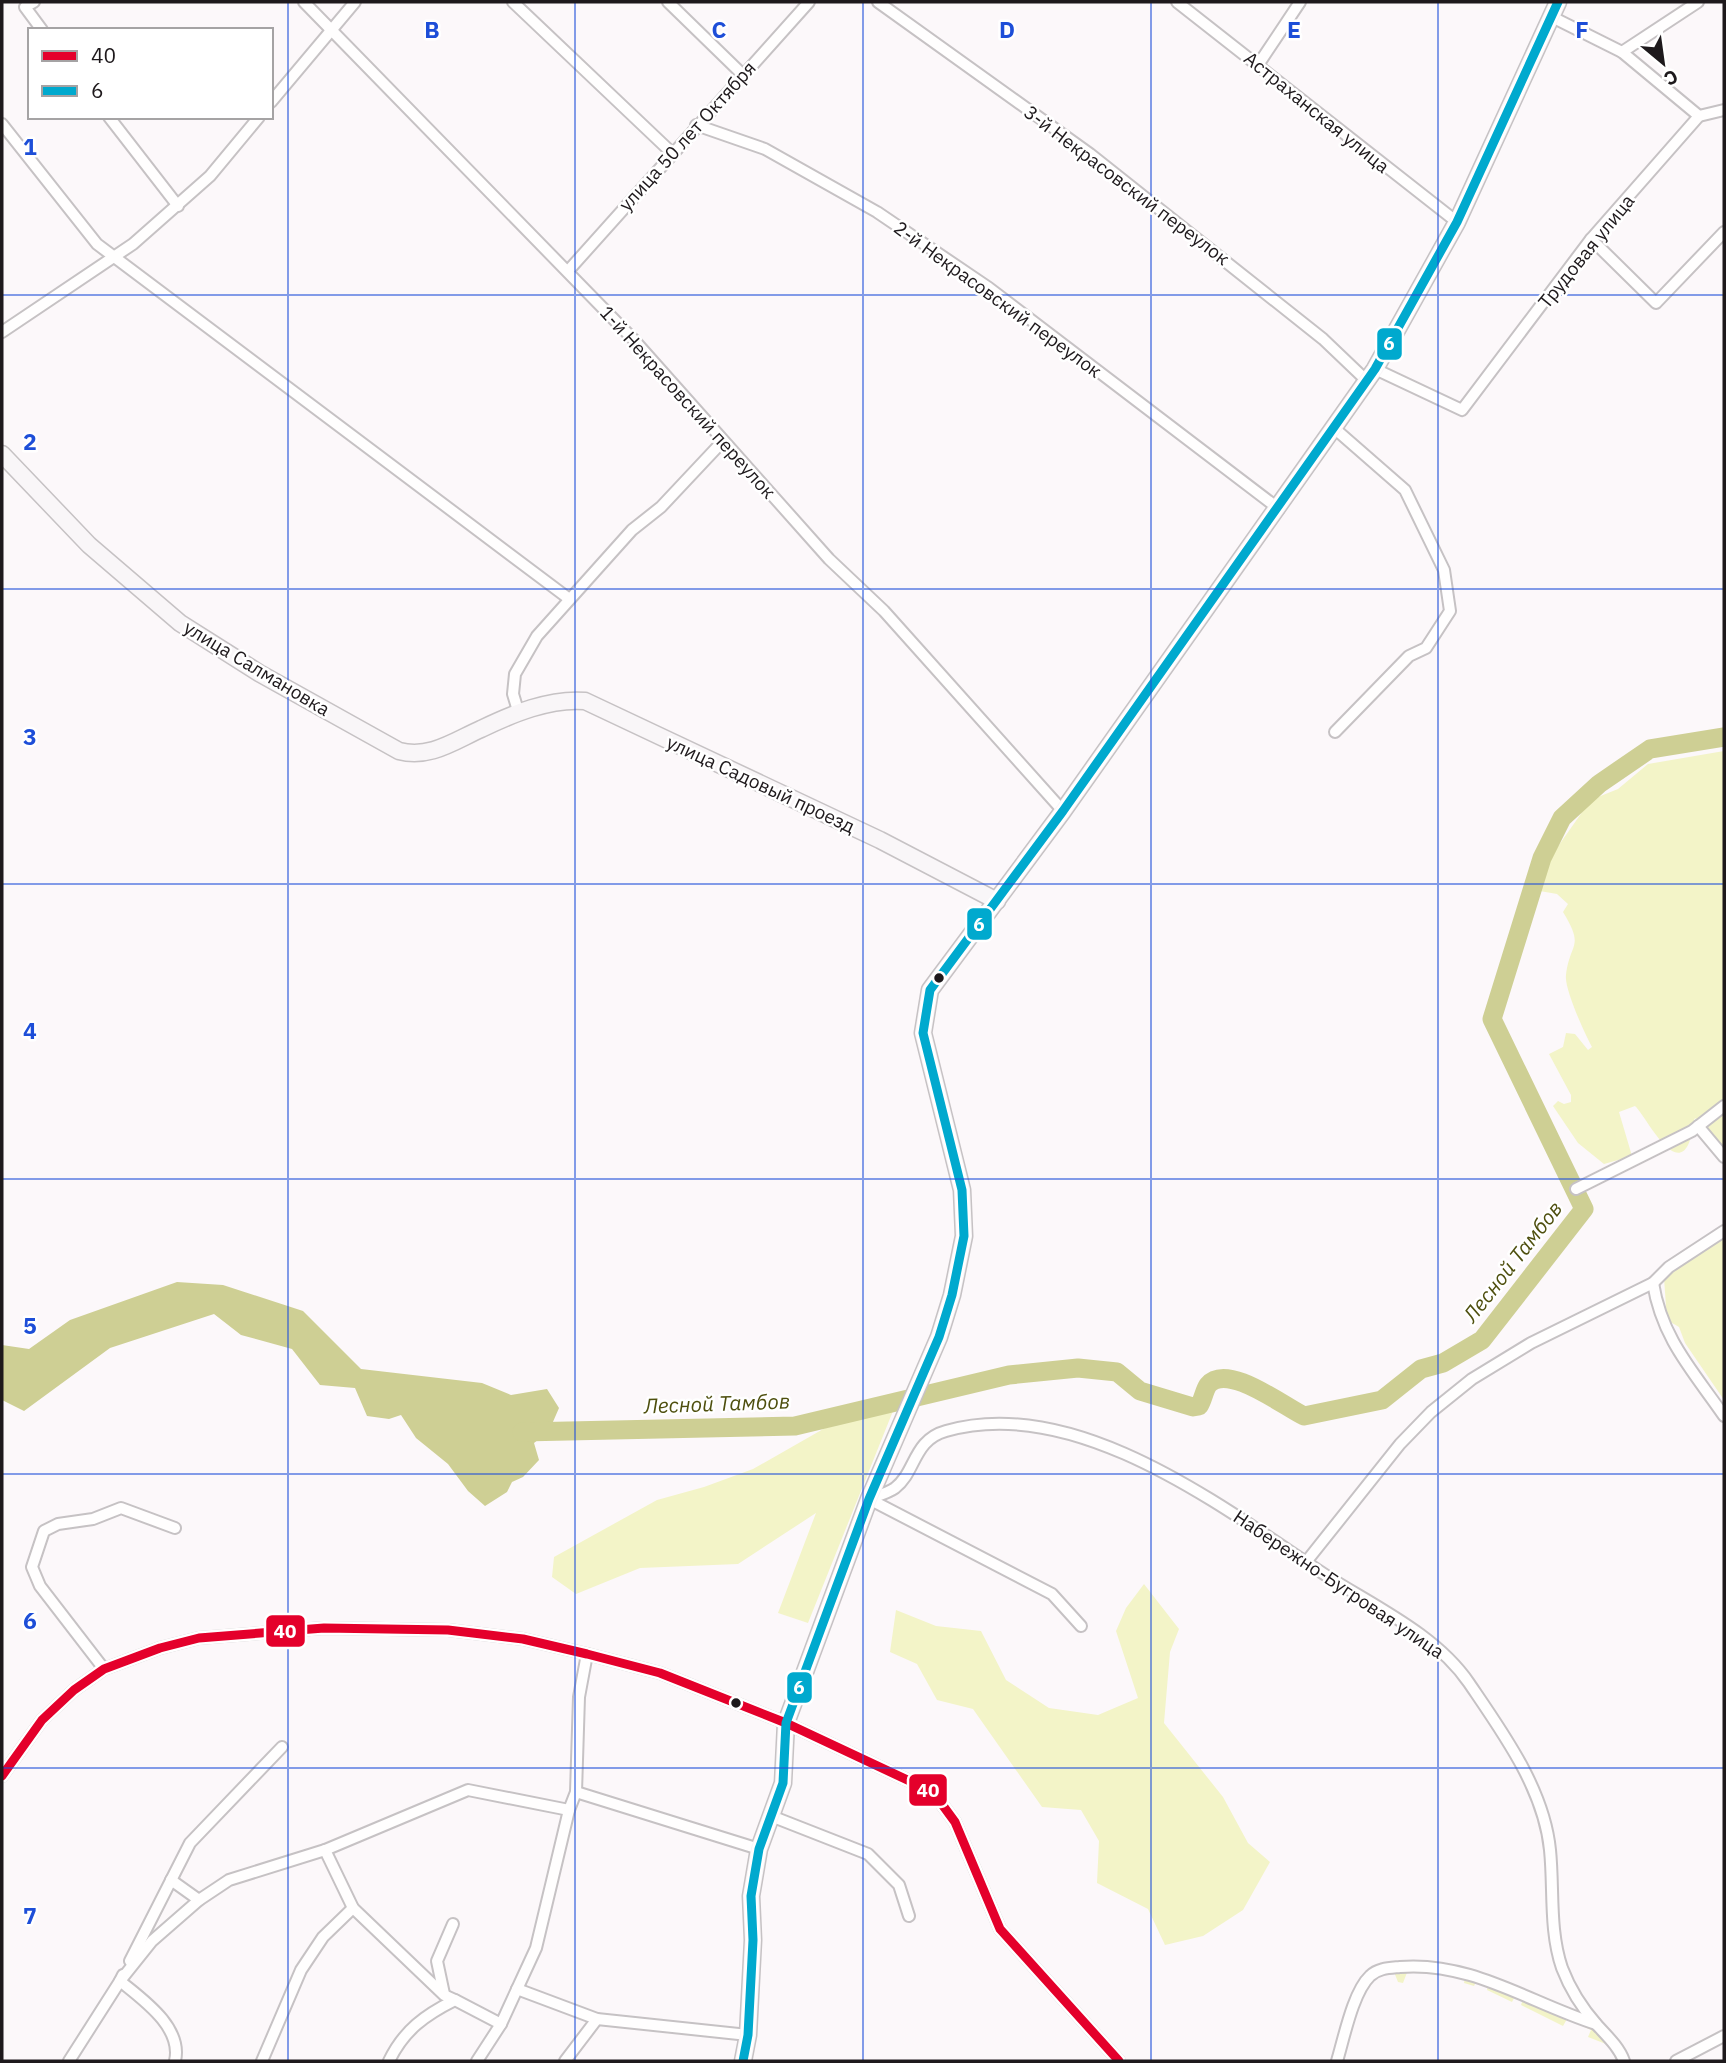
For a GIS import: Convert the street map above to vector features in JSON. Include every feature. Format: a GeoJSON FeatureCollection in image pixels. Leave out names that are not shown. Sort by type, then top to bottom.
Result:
{"type":"FeatureCollection","features":[{"type":"Feature","properties":{"kind":"street"},"geometry":{"type":"LineString","coordinates":[[34,2],[25,7],[41,28]]}},
{"type":"Feature","properties":{"kind":"street","name":"1-й Некрасовский переулок"},"geometry":{"type":"LineString","coordinates":[[304,2],[634,340],[829,559],[887,615],[1063,811]]}},
{"type":"Feature","properties":{"kind":"street"},"geometry":{"type":"LineString","coordinates":[[273,101],[355,2]]}},
{"type":"Feature","properties":{"kind":"street"},"geometry":{"type":"LineString","coordinates":[[513,2],[671,152]]}},
{"type":"Feature","properties":{"kind":"street"},"geometry":{"type":"LineString","coordinates":[[667,2],[742,74]]}},
{"type":"Feature","properties":{"kind":"street","name":"улица 50 лет Октября"},"geometry":{"type":"LineString","coordinates":[[568,271],[671,152],[808,2]]}},
{"type":"Feature","properties":{"kind":"street","name":"3-й Некрасовский переулок"},"geometry":{"type":"LineString","coordinates":[[877,2],[975,69],[1132,187],[1371,375],[1462,410]]}},
{"type":"Feature","properties":{"kind":"street","name":"Астраханская улица"},"geometry":{"type":"LineString","coordinates":[[1177,2],[1457,222]]}},
{"type":"Feature","properties":{"kind":"street"},"geometry":{"type":"LineString","coordinates":[[1258,65],[1300,2]]}},
{"type":"Feature","properties":{"kind":"street"},"geometry":{"type":"LineString","coordinates":[[1622,52],[1698,2]]}},
{"type":"Feature","properties":{"kind":"street"},"geometry":{"type":"LineString","coordinates":[[743,2061],[748,2035],[753,1940],[751,1896],[759,1849],[783,1783],[786,1723],[869,1499],[939,1337],[952,1295],[964,1236],[962,1190],[923,1033],[924,1012],[930,990],[1063,811],[1279,509],[1371,375],[1457,222],[1555,9],[1622,52],[1699,116],[1724,110]]}},
{"type":"Feature","properties":{"kind":"street","name":"Трудовая улица"},"geometry":{"type":"LineString","coordinates":[[1462,410],[1591,239],[1699,116]]}},
{"type":"Feature","properties":{"kind":"street"},"geometry":{"type":"LineString","coordinates":[[112,119],[178,206]]}},
{"type":"Feature","properties":{"kind":"street"},"geometry":{"type":"LineString","coordinates":[[2,332],[133,244],[211,176],[257,119]]}},
{"type":"Feature","properties":{"kind":"street"},"geometry":{"type":"LineString","coordinates":[[2,124],[97,244],[112,257],[146,278],[568,598]]}},
{"type":"Feature","properties":{"kind":"street","name":"2-й Некрасовский переулок"},"geometry":{"type":"LineString","coordinates":[[696,125],[765,149],[877,212],[989,288],[1279,509]]}},
{"type":"Feature","properties":{"kind":"street"},"geometry":{"type":"LineString","coordinates":[[1591,239],[1656,303],[1724,232]]}},
{"type":"Feature","properties":{"kind":"street"},"geometry":{"type":"LineString","coordinates":[[1334,428],[1405,490],[1444,570],[1450,611],[1426,648],[1409,656],[1335,732]]}},
{"type":"Feature","properties":{"kind":"street"},"geometry":{"type":"LineString","coordinates":[[519,714],[513,694],[518,666],[568,598],[632,530],[661,508],[723,441]]}},
{"type":"Feature","properties":{"kind":"street","name":"улица Салмановка"},"geometry":{"type":"LineString","coordinates":[[2,454],[89,545],[180,623],[258,673],[392,747],[416,754],[433,751],[519,714]]}},
{"type":"Feature","properties":{"kind":"street","name":"улица Садовый проезд"},"geometry":{"type":"LineString","coordinates":[[519,714],[564,701],[585,701],[599,706],[703,759],[880,840],[997,901]]}},
{"type":"Feature","properties":{"kind":"street"},"geometry":{"type":"LineString","coordinates":[[1576,1189],[1698,1126],[1724,1106]]}},
{"type":"Feature","properties":{"kind":"street"},"geometry":{"type":"LineString","coordinates":[[1698,1126],[1724,1157]]}},
{"type":"Feature","properties":{"kind":"street"},"geometry":{"type":"LineString","coordinates":[[1306,1562],[1400,1444],[1431,1412],[1472,1379],[1531,1343],[1653,1283],[1669,1267],[1724,1231]]}},
{"type":"Feature","properties":{"kind":"street"},"geometry":{"type":"LineString","coordinates":[[1653,1283],[1658,1314],[1671,1341],[1724,1416]]}},
{"type":"Feature","properties":{"kind":"street","name":"Набережно-Бугровая улица"},"geometry":{"type":"LineString","coordinates":[[869,1499],[896,1487],[930,1437],[945,1431],[1007,1425],[1043,1428],[1090,1442],[1165,1473],[1216,1501],[1433,1645],[1467,1680],[1499,1730],[1544,1816],[1550,1850],[1559,1955],[1577,2000],[1624,2061]]}},
{"type":"Feature","properties":{"kind":"street"},"geometry":{"type":"LineString","coordinates":[[869,1499],[1052,1594],[1081,1626]]}},
{"type":"Feature","properties":{"kind":"street"},"geometry":{"type":"LineString","coordinates":[[104,1669],[40,1586],[32,1567],[44,1531],[58,1524],[93,1519],[121,1508],[175,1528]]}},
{"type":"Feature","properties":{"kind":"street"},"geometry":{"type":"LineString","coordinates":[[2,1776],[42,1720],[74,1690],[104,1669],[199,1638],[324,1628],[448,1630],[523,1639],[587,1654],[660,1673],[786,1723],[933,1792],[955,1822],[1000,1929],[1119,2061]]}},
{"type":"Feature","properties":{"kind":"street"},"geometry":{"type":"LineString","coordinates":[[477,2061],[501,2024],[536,1948],[569,1810],[576,1792],[579,1697],[587,1654]]}},
{"type":"Feature","properties":{"kind":"street"},"geometry":{"type":"LineString","coordinates":[[69,2061],[120,1980],[190,1843],[282,1747]]}},
{"type":"Feature","properties":{"kind":"street"},"geometry":{"type":"LineString","coordinates":[[120,1980],[152,1941],[199,1899],[229,1880],[325,1850],[468,1790],[569,1810]]}},
{"type":"Feature","properties":{"kind":"street"},"geometry":{"type":"LineString","coordinates":[[576,1792],[759,1849]]}},
{"type":"Feature","properties":{"kind":"street"},"geometry":{"type":"LineString","coordinates":[[771,1816],[868,1854],[898,1885],[909,1916]]}},
{"type":"Feature","properties":{"kind":"street"},"geometry":{"type":"LineString","coordinates":[[325,1850],[354,1909],[444,1995],[501,2024]]}},
{"type":"Feature","properties":{"kind":"street"},"geometry":{"type":"LineString","coordinates":[[171,1881],[199,1899]]}},
{"type":"Feature","properties":{"kind":"street"},"geometry":{"type":"LineString","coordinates":[[262,2061],[301,1970],[323,1937],[354,1909]]}},
{"type":"Feature","properties":{"kind":"street"},"geometry":{"type":"LineString","coordinates":[[444,1995],[437,1961],[453,1924]]}},
{"type":"Feature","properties":{"kind":"street"},"geometry":{"type":"LineString","coordinates":[[1337,2061],[1360,1991],[1369,1977],[1384,1969],[1425,1966],[1458,1970],[1596,2024]]}},
{"type":"Feature","properties":{"kind":"street"},"geometry":{"type":"LineString","coordinates":[[120,1980],[163,2017],[177,2054],[175,2061]]}},
{"type":"Feature","properties":{"kind":"street"},"geometry":{"type":"LineString","coordinates":[[517,1989],[597,2020],[748,2035]]}},
{"type":"Feature","properties":{"kind":"street"},"geometry":{"type":"LineString","coordinates":[[389,2061],[399,2040],[424,2016],[455,2000]]}},
{"type":"Feature","properties":{"kind":"street"},"geometry":{"type":"LineString","coordinates":[[565,2061],[597,2020]]}},
{"type":"Feature","properties":{"kind":"street"},"geometry":{"type":"LineString","coordinates":[[1676,2061],[1724,2036]]}},
{"type":"Feature","properties":{"kind":"shaded area"},"geometry":{"type":"Polygon","coordinates":[[[1724,751],[1724,1149],[1695,1118],[1688,1145],[1682,1152],[1675,1152],[1659,1139],[1635,1106],[1619,1112],[1632,1156],[1604,1164],[1578,1143],[1553,1106],[1558,1101],[1564,1104],[1571,1102],[1571,1095],[1549,1054],[1563,1047],[1566,1033],[1575,1034],[1588,1050],[1592,1047],[1566,982],[1575,939],[1563,912],[1568,904],[1557,894],[1528,889],[1585,808],[1598,797],[1618,789],[1648,764],[1724,751]]]}},
{"type":"Feature","properties":{"kind":"shaded area"},"geometry":{"type":"Polygon","coordinates":[[[1724,1236],[1724,1400],[1685,1343],[1679,1327],[1667,1320],[1664,1278],[1724,1236]]]}},
{"type":"Feature","properties":{"kind":"shaded area"},"geometry":{"type":"Polygon","coordinates":[[[177,1282],[223,1285],[303,1311],[361,1369],[482,1383],[511,1395],[547,1389],[559,1408],[549,1431],[534,1443],[539,1460],[523,1477],[512,1482],[507,1492],[485,1506],[468,1491],[448,1464],[416,1438],[401,1415],[389,1419],[367,1416],[355,1388],[320,1385],[292,1349],[241,1335],[214,1314],[110,1348],[24,1411],[2,1400],[2,1345],[29,1349],[70,1320],[177,1282]]]}},
{"type":"Feature","properties":{"kind":"shaded area"},"geometry":{"type":"Polygon","coordinates":[[[893,1411],[808,1623],[778,1613],[816,1513],[738,1564],[640,1568],[576,1594],[552,1577],[554,1557],[657,1500],[753,1469],[825,1428],[893,1411]]]}},
{"type":"Feature","properties":{"kind":"shaded area"},"geometry":{"type":"Polygon","coordinates":[[[1144,1584],[1179,1629],[1170,1652],[1164,1723],[1223,1797],[1248,1843],[1270,1862],[1243,1910],[1203,1936],[1165,1945],[1148,1909],[1097,1883],[1099,1841],[1081,1810],[1042,1807],[973,1709],[937,1700],[917,1664],[890,1652],[896,1610],[936,1626],[981,1631],[1006,1680],[1049,1708],[1098,1715],[1138,1698],[1116,1631],[1126,1608],[1144,1584]]]}},
{"type":"Feature","properties":{"kind":"shaded area"},"geometry":{"type":"Polygon","coordinates":[[[1389,1969],[1454,1971],[1479,1979],[1594,2029],[1611,2044],[1621,2061],[1611,2046],[1588,2037],[1591,2030],[1567,2019],[1563,2026],[1521,2005],[1523,1999],[1515,1996],[1512,2002],[1487,1990],[1488,1984],[1477,1980],[1474,1986],[1464,1983],[1465,1976],[1444,1971],[1408,1970],[1403,1983],[1398,1982],[1394,1972],[1375,1975],[1368,1983],[1372,1977],[1380,1971],[1389,1969]]]}},
{"type":"Feature","properties":{"kind":"shaded area"},"geometry":{"type":"Polygon","coordinates":[[[1368,1983],[1342,2061],[1338,2061],[1354,2011],[1368,1983]]]}},
{"type":"Feature","properties":{"kind":"waterway","name":"Лесной Тамбов"},"geometry":{"type":"LineString","coordinates":[[522,1432],[795,1426],[1009,1375],[1078,1368],[1117,1372],[1140,1391],[1193,1407],[1199,1406],[1208,1385],[1217,1379],[1241,1382],[1304,1416],[1382,1400],[1421,1369],[1443,1363],[1482,1340],[1584,1209],[1492,1019],[1542,858],[1562,818],[1599,784],[1650,749],[1724,737]]}},
{"type":"Feature","properties":{"kind":"transit line","name":"6"},"geometry":{"type":"LineString","coordinates":[[743,2061],[748,2035],[753,1940],[751,1896],[759,1849],[783,1783],[786,1723],[869,1499],[939,1337],[952,1295],[964,1236],[962,1190],[923,1033],[930,990],[1063,811],[1375,369],[1457,222],[1558,2]]}},
{"type":"Feature","properties":{"kind":"transit line","name":"40"},"geometry":{"type":"LineString","coordinates":[[2,1776],[42,1720],[74,1690],[104,1669],[160,1648],[199,1638],[324,1628],[448,1630],[523,1639],[587,1654],[660,1673],[786,1723],[933,1792],[955,1822],[1000,1929],[1119,2061]]}}]}
